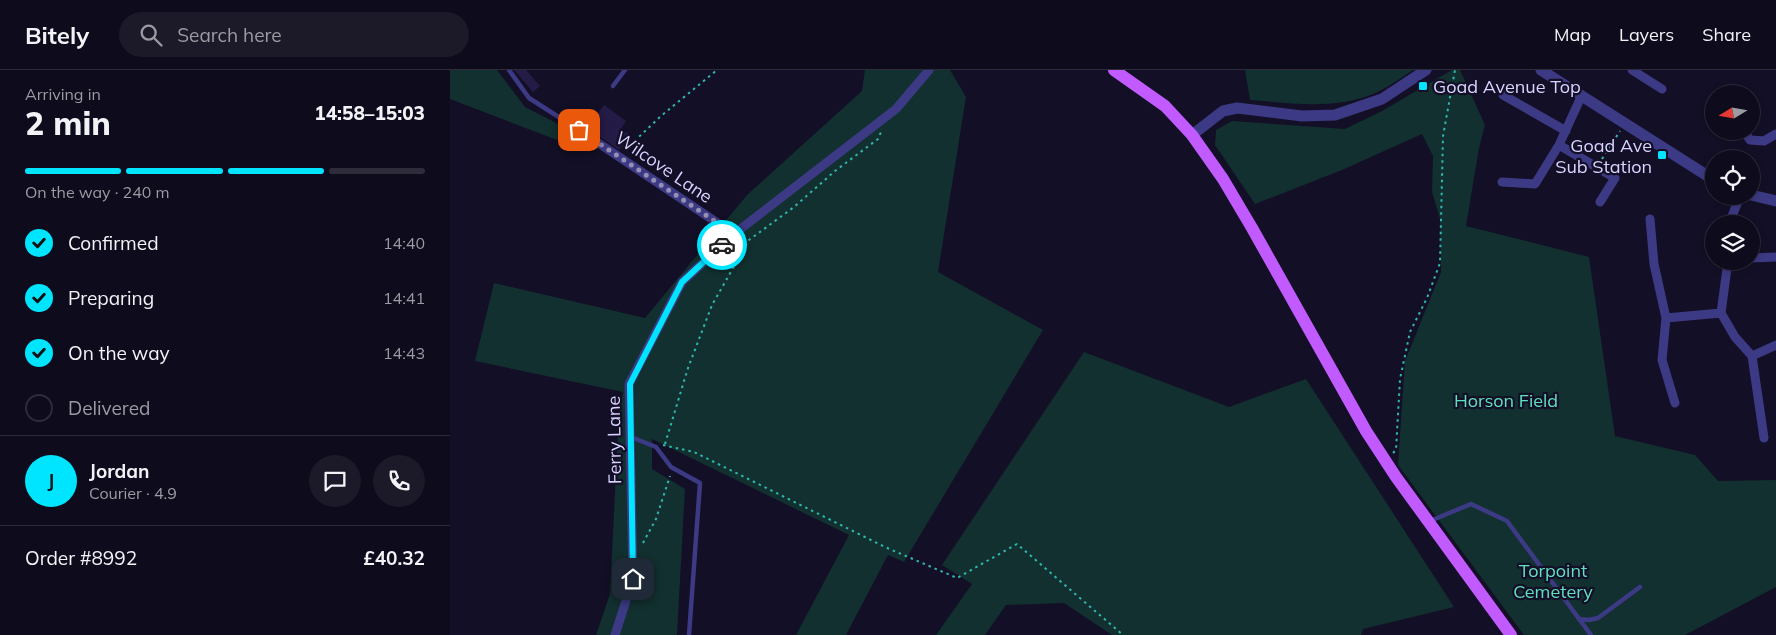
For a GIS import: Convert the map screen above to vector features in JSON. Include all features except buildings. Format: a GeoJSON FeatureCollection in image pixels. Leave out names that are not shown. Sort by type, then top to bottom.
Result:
{"type":"FeatureCollection","features":[{"type":"Feature","properties":{"kind":"main road"},"geometry":{"type":"LineString","coordinates":[[1114,70],[1165,106],[1192,135],[1223,179],[1317,347],[1386,462],[1510,635]]}},
{"type":"Feature","properties":{"kind":"street","name":"Ferry Lane"},"geometry":{"type":"LineString","coordinates":[[615,635],[633,579],[630,384],[682,282],[734,234],[896,109],[929,70]]}},
{"type":"Feature","properties":{"kind":"street"},"geometry":{"type":"LineString","coordinates":[[1192,135],[1223,111],[1237,108],[1302,116],[1335,115],[1382,99],[1426,70]]}},
{"type":"Feature","properties":{"kind":"street"},"geometry":{"type":"LineString","coordinates":[[1542,70],[1581,97],[1705,174]]}},
{"type":"Feature","properties":{"kind":"street"},"geometry":{"type":"LineString","coordinates":[[1632,70],[1662,89]]}},
{"type":"Feature","properties":{"kind":"street"},"geometry":{"type":"LineString","coordinates":[[1503,95],[1566,131]]}},
{"type":"Feature","properties":{"kind":"street"},"geometry":{"type":"LineString","coordinates":[[1502,182],[1535,184],[1559,145],[1581,97]]}},
{"type":"Feature","properties":{"kind":"street","name":"Wilcove Lane"},"geometry":{"type":"LineString","coordinates":[[579,130],[734,234]]}},
{"type":"Feature","properties":{"kind":"street"},"geometry":{"type":"LineString","coordinates":[[1750,140],[1764,142],[1776,134]]}},
{"type":"Feature","properties":{"kind":"street"},"geometry":{"type":"LineString","coordinates":[[1559,145],[1615,178],[1600,202]]}},
{"type":"Feature","properties":{"kind":"street"},"geometry":{"type":"LineString","coordinates":[[1760,197],[1776,201]]}},
{"type":"Feature","properties":{"kind":"street"},"geometry":{"type":"LineString","coordinates":[[1650,219],[1654,264],[1666,318],[1662,360],[1676,403]]}},
{"type":"Feature","properties":{"kind":"street"},"geometry":{"type":"LineString","coordinates":[[1760,258],[1776,257]]}},
{"type":"Feature","properties":{"kind":"street"},"geometry":{"type":"LineString","coordinates":[[1727,270],[1721,312],[1735,336],[1752,356],[1764,438]]}},
{"type":"Feature","properties":{"kind":"street"},"geometry":{"type":"LineString","coordinates":[[1666,318],[1721,312]]}},
{"type":"Feature","properties":{"kind":"street"},"geometry":{"type":"LineString","coordinates":[[1752,356],[1776,345]]}},
{"type":"Feature","properties":{"kind":"lane","name":"Wilcove Lane"},"geometry":{"type":"LineString","coordinates":[[509,70],[529,98],[579,130]]}},
{"type":"Feature","properties":{"kind":"lane"},"geometry":{"type":"LineString","coordinates":[[613,86],[625,70]]}},
{"type":"Feature","properties":{"kind":"lane"},"geometry":{"type":"LineString","coordinates":[[631,438],[656,447],[669,464],[700,483],[689,635]]}},
{"type":"Feature","properties":{"kind":"lane"},"geometry":{"type":"LineString","coordinates":[[1428,522],[1471,504],[1507,521],[1591,635]]}},
{"type":"Feature","properties":{"kind":"lane"},"geometry":{"type":"LineString","coordinates":[[1579,619],[1589,620],[1598,618],[1640,587]]}},
{"type":"Feature","properties":{"kind":"path"},"geometry":{"type":"LineString","coordinates":[[618,157],[661,116],[716,70]]}},
{"type":"Feature","properties":{"kind":"path"},"geometry":{"type":"LineString","coordinates":[[1386,462],[1396,450],[1400,379],[1410,332],[1427,298],[1440,263],[1443,136],[1455,70]]}},
{"type":"Feature","properties":{"kind":"path"},"geometry":{"type":"LineString","coordinates":[[1597,167],[1624,124]]}},
{"type":"Feature","properties":{"kind":"path"},"geometry":{"type":"LineString","coordinates":[[642,544],[656,519],[671,473],[665,445],[688,368],[712,306],[749,240],[794,207],[835,171],[878,139],[882,132]]}},
{"type":"Feature","properties":{"kind":"path"},"geometry":{"type":"LineString","coordinates":[[656,443],[694,452],[884,547],[957,578],[1017,544],[1123,635]]}},
{"type":"Feature","properties":{"kind":"green space"},"geometry":{"type":"Polygon","coordinates":[[[450,70],[497,70],[525,107],[568,129],[557,140],[450,99],[450,70]]]}},
{"type":"Feature","properties":{"kind":"green space"},"geometry":{"type":"Polygon","coordinates":[[[865,70],[950,70],[966,97],[938,272],[1043,330],[904,562],[888,555],[846,635],[796,635],[849,535],[652,439],[652,469],[685,489],[677,635],[596,635],[610,594],[619,411],[623,392],[475,361],[494,283],[645,318],[747,195],[862,91],[865,70]]]}},
{"type":"Feature","properties":{"kind":"green space"},"geometry":{"type":"Polygon","coordinates":[[[1245,70],[1413,70],[1389,86],[1358,99],[1328,104],[1297,104],[1250,100],[1245,70]]]}},
{"type":"Feature","properties":{"kind":"green space"},"geometry":{"type":"Polygon","coordinates":[[[1452,70],[1460,70],[1485,125],[1479,148],[1466,226],[1589,257],[1615,436],[1695,455],[1718,481],[1776,480],[1776,587],[1685,635],[1524,635],[1398,465],[1405,361],[1441,272],[1440,219],[1432,192],[1433,156],[1422,134],[1342,170],[1255,204],[1215,145],[1216,130],[1232,121],[1345,129],[1382,111],[1452,70]]]}},
{"type":"Feature","properties":{"kind":"green space"},"geometry":{"type":"Polygon","coordinates":[[[1084,352],[1229,407],[1306,379],[1454,607],[1363,629],[1361,635],[1112,635],[1064,603],[1006,605],[985,635],[936,635],[972,584],[942,565],[1084,352]]]}},
{"type":"Feature","properties":{"kind":"way so far"},"geometry":{"type":"LineString","coordinates":[[579,130],[734,234],[722,245]]}},
{"type":"Feature","properties":{"kind":"place","name":"Goad Avenue Top"},"geometry":{"type":"Point","coordinates":[1423,86]}},
{"type":"Feature","properties":{"kind":"place","name":"Goad Ave Sub Station"},"geometry":{"type":"Point","coordinates":[1662,155]}},
{"type":"Feature","properties":{"kind":"route"},"geometry":{"type":"LineString","coordinates":[[633,579],[630,384],[682,282],[722,245]]}},
{"type":"Feature","properties":{"kind":"park label","name":"Horson Field"},"geometry":{"type":"Point","coordinates":[1506,400]}},
{"type":"Feature","properties":{"kind":"park label","name":"Torpoint Cemetery"},"geometry":{"type":"Point","coordinates":[1553,580]}}]}
